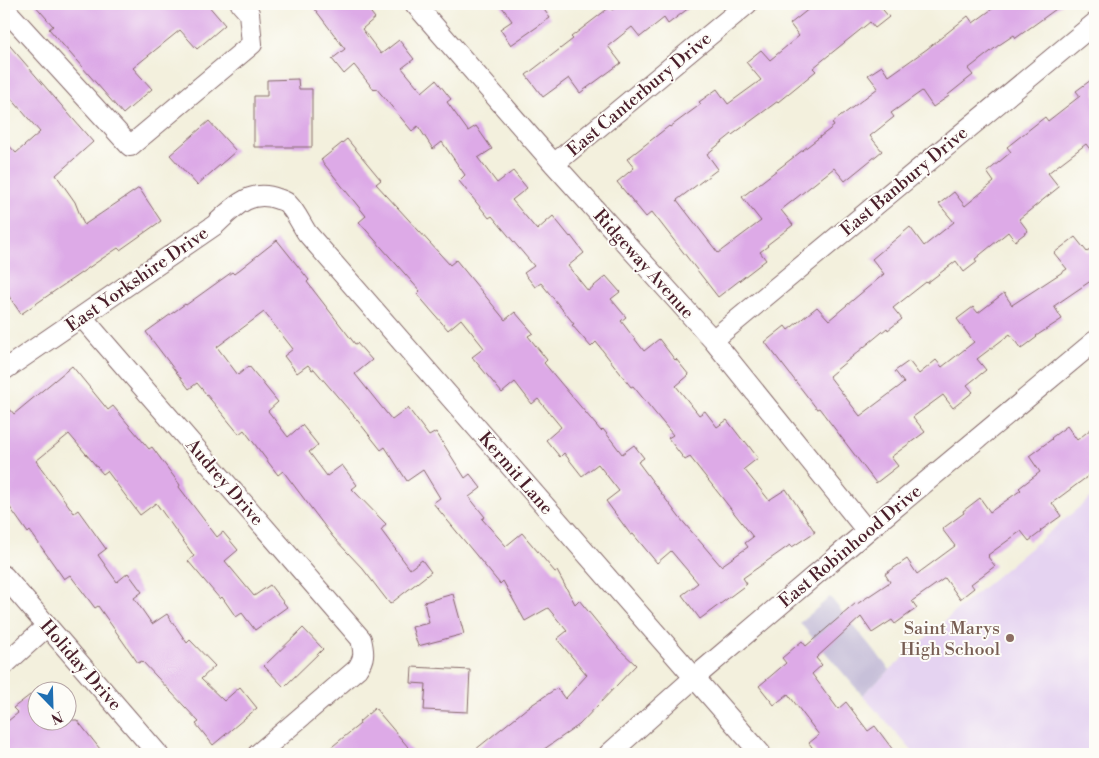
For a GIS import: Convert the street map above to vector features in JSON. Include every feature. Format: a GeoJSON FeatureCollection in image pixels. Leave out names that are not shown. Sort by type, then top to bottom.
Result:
{"type":"FeatureCollection","features":[{"type":"Feature","properties":{"kind":"street"},"geometry":{"type":"LineString","coordinates":[[4,8],[130,146],[252,44],[249,12],[241,4]]}},
{"type":"Feature","properties":{"kind":"street","name":"Ridgeway Avenue"},"geometry":{"type":"LineString","coordinates":[[415,4],[554,164],[713,340],[867,530]]}},
{"type":"Feature","properties":{"kind":"street","name":"East Canterbury Drive"},"geometry":{"type":"LineString","coordinates":[[554,164],[747,4]]}},
{"type":"Feature","properties":{"kind":"street","name":"East Banbury Drive"},"geometry":{"type":"LineString","coordinates":[[713,340],[1095,23]]}},
{"type":"Feature","properties":{"kind":"street","name":"East Yorkshire Drive"},"geometry":{"type":"LineString","coordinates":[[4,370],[215,225],[235,206],[249,198],[271,196]]}},
{"type":"Feature","properties":{"kind":"street","name":"Kermit Lane"},"geometry":{"type":"LineString","coordinates":[[271,196],[287,202],[307,233],[761,754]]}},
{"type":"Feature","properties":{"kind":"street","name":"Audrey Drive"},"geometry":{"type":"LineString","coordinates":[[82,317],[360,639],[364,649],[362,662],[357,669],[258,754]]}},
{"type":"Feature","properties":{"kind":"street","name":"East Robinhood Drive"},"geometry":{"type":"LineString","coordinates":[[609,754],[694,678],[867,530],[1095,341]]}},
{"type":"Feature","properties":{"kind":"street","name":"Holiday Drive"},"geometry":{"type":"LineString","coordinates":[[4,576],[158,754]]}},
{"type":"Feature","properties":{"kind":"street"},"geometry":{"type":"LineString","coordinates":[[4,665],[47,626]]}},
{"type":"Feature","properties":{"kind":"shaded area","name":"Saint Marys High School"},"geometry":{"type":"Polygon","coordinates":[[[1095,494],[1095,754],[915,754],[862,695],[960,607],[1095,494]]]}},
{"type":"Feature","properties":{"kind":"shaded area"},"geometry":{"type":"Polygon","coordinates":[[[830,597],[890,670],[862,695],[800,623],[830,597]]]}},
{"type":"Feature","properties":{"kind":"building"},"geometry":{"type":"Polygon","coordinates":[[[34,4],[207,4],[225,25],[197,49],[180,30],[133,68],[152,89],[123,114],[49,29],[53,26],[34,4]]]}},
{"type":"Feature","properties":{"kind":"building"},"geometry":{"type":"Polygon","coordinates":[[[311,4],[364,4],[375,18],[362,29],[381,54],[399,40],[414,59],[402,68],[422,92],[436,80],[451,99],[447,102],[468,131],[476,126],[492,149],[478,158],[497,183],[513,171],[527,188],[512,200],[537,230],[553,216],[584,253],[568,266],[588,291],[606,276],[620,292],[611,299],[626,317],[621,321],[644,351],[659,339],[689,375],[676,386],[699,415],[705,411],[717,427],[727,420],[758,458],[744,469],[769,500],[786,489],[815,532],[792,547],[790,545],[743,578],[747,584],[700,619],[682,595],[698,583],[671,551],[657,563],[633,534],[631,535],[606,501],[619,491],[598,464],[582,476],[564,453],[560,457],[546,440],[561,427],[538,399],[532,404],[515,382],[502,393],[472,357],[484,348],[461,319],[448,330],[417,294],[420,291],[359,222],[366,216],[321,160],[347,139],[381,180],[376,184],[450,265],[456,260],[505,320],[515,312],[533,333],[528,336],[547,360],[544,363],[601,431],[603,429],[622,454],[634,445],[644,458],[638,462],[679,517],[721,566],[748,547],[745,543],[753,537],[690,457],[685,460],[668,438],[673,435],[633,386],[631,387],[596,342],[591,347],[541,283],[535,287],[524,273],[534,266],[492,216],[489,218],[459,181],[465,175],[442,142],[433,149],[418,126],[412,131],[354,65],[344,74],[332,59],[345,49],[311,4]]]}},
{"type":"Feature","properties":{"kind":"building"},"geometry":{"type":"Polygon","coordinates":[[[500,4],[540,4],[550,18],[511,45],[500,29],[512,21],[500,4]]]}},
{"type":"Feature","properties":{"kind":"building"},"geometry":{"type":"Polygon","coordinates":[[[620,4],[694,4],[668,24],[664,18],[640,37],[632,27],[608,46],[621,63],[580,93],[569,78],[543,97],[526,75],[573,39],[571,37],[610,7],[612,10],[620,4]]]}},
{"type":"Feature","properties":{"kind":"building"},"geometry":{"type":"Polygon","coordinates":[[[815,4],[878,4],[889,17],[875,28],[870,22],[813,68],[816,71],[778,102],[707,154],[718,169],[677,200],[718,253],[761,221],[742,197],[834,126],[832,123],[878,88],[868,75],[882,66],[889,76],[968,16],[973,23],[999,4],[1063,4],[1016,38],[1014,35],[999,45],[968,69],[973,75],[933,107],[922,91],[891,113],[894,117],[870,136],[882,151],[845,181],[834,168],[781,210],[793,225],[760,252],[766,260],[718,297],[652,212],[646,217],[617,182],[634,168],[627,159],[701,104],[699,102],[717,89],[728,104],[761,80],[746,62],[761,50],[770,60],[799,36],[790,24],[815,4]]]}},
{"type":"Feature","properties":{"kind":"building"},"geometry":{"type":"Polygon","coordinates":[[[4,39],[93,142],[56,175],[75,202],[84,225],[139,188],[161,221],[21,314],[4,289],[4,140],[16,153],[40,132],[4,90],[4,39]]]}},
{"type":"Feature","properties":{"kind":"building"},"geometry":{"type":"Polygon","coordinates":[[[1095,77],[1095,156],[1086,144],[1048,173],[1059,187],[1019,219],[1028,231],[1015,241],[1008,232],[975,259],[977,262],[964,272],[956,261],[926,282],[893,308],[902,319],[888,330],[887,328],[829,376],[860,416],[904,383],[895,371],[909,361],[919,374],[936,360],[942,367],[974,342],[957,319],[973,307],[978,313],[1004,293],[1012,305],[1067,269],[1054,253],[1075,237],[1087,252],[1095,246],[1095,278],[1054,306],[1062,319],[1036,336],[1021,349],[1010,334],[977,359],[986,370],[967,385],[973,392],[953,408],[943,395],[913,417],[925,432],[891,457],[898,466],[876,483],[819,408],[817,409],[765,342],[785,326],[788,330],[817,307],[829,320],[884,274],[872,259],[910,227],[924,246],[954,222],[939,204],[954,192],[965,206],[994,182],[987,172],[1011,152],[1007,147],[1045,117],[1048,121],[1080,96],[1076,91],[1095,77]]]}},
{"type":"Feature","properties":{"kind":"building"},"geometry":{"type":"Polygon","coordinates":[[[298,79],[299,89],[312,89],[312,147],[254,147],[254,96],[267,96],[267,80],[298,79]]]}},
{"type":"Feature","properties":{"kind":"building"},"geometry":{"type":"Polygon","coordinates":[[[209,121],[236,151],[197,185],[170,155],[209,121]]]}},
{"type":"Feature","properties":{"kind":"building"},"geometry":{"type":"Polygon","coordinates":[[[277,240],[309,280],[307,282],[355,344],[357,343],[372,360],[355,374],[392,420],[408,408],[429,436],[436,432],[465,478],[470,474],[481,488],[469,497],[485,517],[482,519],[506,546],[522,533],[555,572],[557,571],[575,604],[579,600],[619,649],[636,665],[579,725],[537,754],[470,754],[527,708],[557,688],[565,699],[587,675],[557,639],[567,631],[548,608],[525,621],[503,581],[500,584],[433,503],[440,498],[423,470],[407,481],[385,447],[381,450],[314,369],[312,370],[308,365],[297,373],[284,356],[293,349],[264,312],[217,347],[238,375],[249,366],[278,402],[268,411],[288,437],[302,425],[318,445],[309,452],[327,476],[342,465],[357,485],[352,489],[386,524],[381,530],[410,569],[422,560],[431,572],[390,604],[363,569],[333,537],[283,471],[278,475],[244,430],[239,434],[197,383],[189,389],[146,332],[232,272],[234,274],[277,240]]]}},
{"type":"Feature","properties":{"kind":"building"},"geometry":{"type":"Polygon","coordinates":[[[72,366],[108,410],[113,406],[149,449],[152,447],[180,485],[179,487],[217,537],[223,532],[238,550],[225,561],[254,596],[270,585],[287,607],[255,630],[242,613],[236,617],[222,597],[220,599],[188,561],[194,556],[156,503],[140,515],[107,471],[103,474],[69,434],[36,461],[74,513],[78,510],[106,549],[98,555],[117,582],[128,573],[142,592],[134,598],[152,624],[167,614],[187,643],[190,640],[215,666],[201,679],[224,701],[240,687],[257,708],[213,745],[196,724],[199,722],[142,661],[138,663],[98,606],[95,608],[70,575],[64,579],[30,531],[28,533],[4,499],[4,402],[14,414],[72,366]]]}},
{"type":"Feature","properties":{"kind":"building"},"geometry":{"type":"Polygon","coordinates":[[[1067,426],[1077,440],[1095,426],[1095,471],[1052,503],[1061,516],[1029,541],[1021,531],[988,555],[995,566],[971,584],[974,588],[960,599],[945,578],[912,601],[917,608],[895,624],[892,620],[872,633],[861,617],[816,658],[822,665],[812,674],[838,709],[846,702],[868,731],[875,726],[896,754],[817,754],[809,743],[819,735],[788,694],[774,705],[759,686],[786,663],[782,658],[802,641],[806,646],[856,603],[890,582],[885,574],[907,559],[917,574],[955,546],[942,529],[964,513],[963,511],[980,498],[990,512],[1021,490],[1019,488],[1040,472],[1029,456],[1067,426]]]}},
{"type":"Feature","properties":{"kind":"building"},"geometry":{"type":"Polygon","coordinates":[[[453,594],[464,634],[418,646],[412,627],[429,623],[424,602],[453,594]]]}},
{"type":"Feature","properties":{"kind":"building"},"geometry":{"type":"Polygon","coordinates":[[[303,628],[323,649],[284,687],[264,666],[303,628]]]}},
{"type":"Feature","properties":{"kind":"building"},"geometry":{"type":"Polygon","coordinates":[[[412,667],[470,670],[468,712],[424,710],[426,684],[411,683],[412,667]]]}},
{"type":"Feature","properties":{"kind":"building"},"geometry":{"type":"Polygon","coordinates":[[[28,697],[28,730],[78,730],[78,721],[104,754],[4,754],[4,724],[18,713],[13,708],[28,697]]]}},
{"type":"Feature","properties":{"kind":"building"},"geometry":{"type":"Polygon","coordinates":[[[375,708],[414,754],[323,754],[360,724],[359,722],[375,708]]]}},
{"type":"Feature","properties":{"kind":"place","name":"Saint Marys High School"},"geometry":{"type":"Point","coordinates":[1010,638]}}]}
